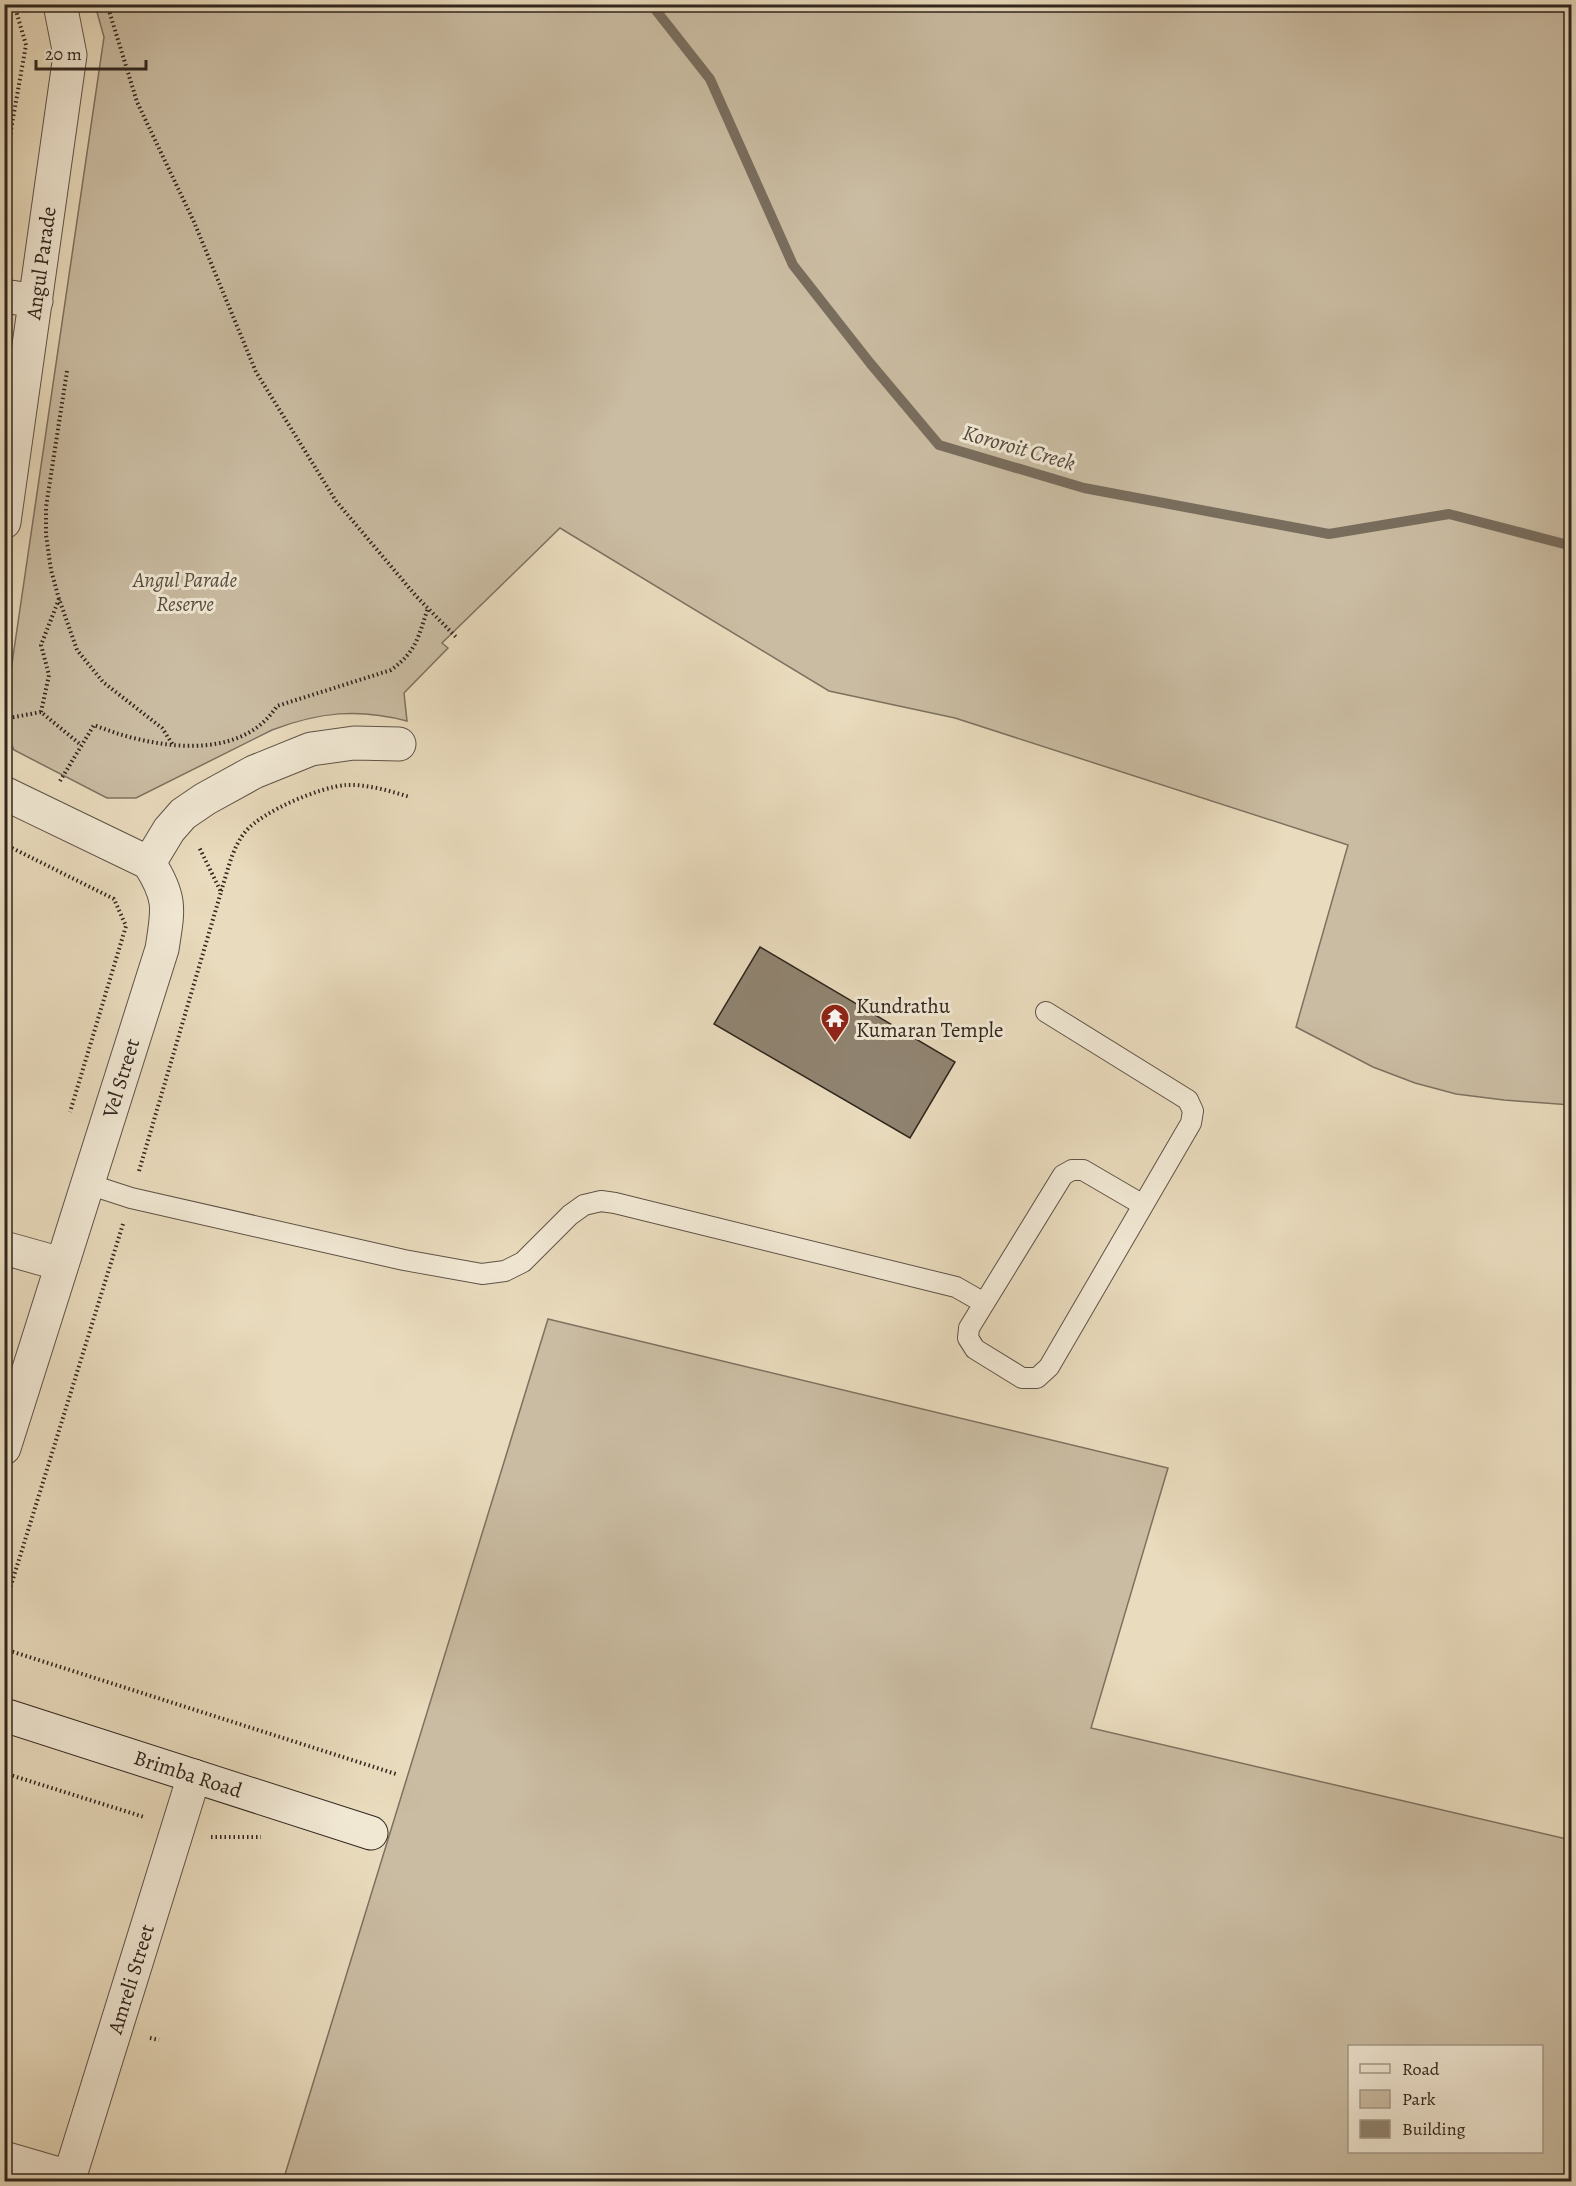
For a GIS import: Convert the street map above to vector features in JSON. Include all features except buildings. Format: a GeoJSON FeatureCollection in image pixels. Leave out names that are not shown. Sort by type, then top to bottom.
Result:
{"type":"FeatureCollection","features":[{"type":"Feature","properties":{"kind":"street","name":"Angul Parade"},"geometry":{"type":"LineString","coordinates":[[4,522],[20,299],[70,55],[60,4]]}},
{"type":"Feature","properties":{"kind":"street"},"geometry":{"type":"LineString","coordinates":[[4,793],[149,863],[169,830],[183,814],[254,772],[311,749],[354,743],[399,744]]}},
{"type":"Feature","properties":{"kind":"street","name":"Vel Street"},"geometry":{"type":"LineString","coordinates":[[4,1448],[162,949],[168,912],[162,884],[149,863]]}},
{"type":"Feature","properties":{"kind":"street"},"geometry":{"type":"LineString","coordinates":[[4,1248],[61,1264]]}},
{"type":"Feature","properties":{"kind":"street","name":"Brimba Road"},"geometry":{"type":"LineString","coordinates":[[4,1715],[371,1833]]}},
{"type":"Feature","properties":{"kind":"street","name":"Amreli Street"},"geometry":{"type":"LineString","coordinates":[[68,2179],[194,1776]]}},
{"type":"Feature","properties":{"kind":"street"},"geometry":{"type":"LineString","coordinates":[[4,2157],[68,2179]]}},
{"type":"Feature","properties":{"kind":"lane"},"geometry":{"type":"LineString","coordinates":[[1046,1012],[1188,1100],[1193,1111],[1191,1123],[1143,1205],[1048,1367],[1037,1378],[1022,1378],[975,1349],[968,1338],[969,1328],[1063,1174],[1072,1170],[1083,1170],[1143,1205]]}},
{"type":"Feature","properties":{"kind":"lane"},"geometry":{"type":"LineString","coordinates":[[88,1184],[131,1198],[404,1260],[482,1274],[505,1271],[523,1262],[570,1215],[584,1205],[601,1202],[615,1203],[956,1287],[984,1303]]}},
{"type":"Feature","properties":{"kind":"path"},"geometry":{"type":"LineString","coordinates":[[4,169],[26,45],[14,4]]}},
{"type":"Feature","properties":{"kind":"path"},"geometry":{"type":"LineString","coordinates":[[107,4],[137,102],[194,222],[256,372],[336,501],[428,608],[456,637]]}},
{"type":"Feature","properties":{"kind":"path"},"geometry":{"type":"LineString","coordinates":[[67,371],[46,507],[46,535],[51,570],[59,599],[77,650],[103,682],[162,728],[173,745]]}},
{"type":"Feature","properties":{"kind":"path"},"geometry":{"type":"LineString","coordinates":[[41,712],[49,675],[41,645],[59,599]]}},
{"type":"Feature","properties":{"kind":"path"},"geometry":{"type":"LineString","coordinates":[[22,853],[46,813],[62,776],[94,725],[110,731],[173,745],[202,746],[228,741],[249,732],[270,716],[277,706],[391,670],[413,650],[428,608]]}},
{"type":"Feature","properties":{"kind":"path"},"geometry":{"type":"LineString","coordinates":[[4,719],[19,718],[41,712]]}},
{"type":"Feature","properties":{"kind":"path"},"geometry":{"type":"LineString","coordinates":[[41,712],[82,746]]}},
{"type":"Feature","properties":{"kind":"path"},"geometry":{"type":"LineString","coordinates":[[221,891],[236,845],[246,830],[298,798],[346,785],[382,789],[410,797]]}},
{"type":"Feature","properties":{"kind":"path"},"geometry":{"type":"LineString","coordinates":[[4,844],[114,899],[126,926],[69,1115]]}},
{"type":"Feature","properties":{"kind":"path"},"geometry":{"type":"LineString","coordinates":[[4,1649],[396,1774]]}},
{"type":"Feature","properties":{"kind":"green space","name":"Angul Parade Reserve"},"geometry":{"type":"Polygon","coordinates":[[[95,5],[1571,5],[1571,1105],[1456,1094],[1415,1083],[1373,1067],[1296,1027],[1348,845],[955,718],[829,691],[560,528],[442,643],[448,648],[404,693],[407,721],[356,713],[306,719],[272,730],[136,798],[107,798],[14,750],[5,730],[5,711],[104,37],[95,5]]]}},
{"type":"Feature","properties":{"kind":"green space"},"geometry":{"type":"Polygon","coordinates":[[[548,1319],[1168,1468],[1091,1728],[1571,1840],[1571,2181],[283,2181],[548,1319]]]}},
{"type":"Feature","properties":{"kind":"waterway","name":"Kororoit Creek"},"geometry":{"type":"LineString","coordinates":[[651,4],[710,79],[793,265],[870,363],[939,445],[1084,488],[1329,534],[1449,514],[1572,546]]}},
{"type":"Feature","properties":{"kind":"place","name":"Kundrathu Kumaran Temple"},"geometry":{"type":"Point","coordinates":[835,1044]}}]}
